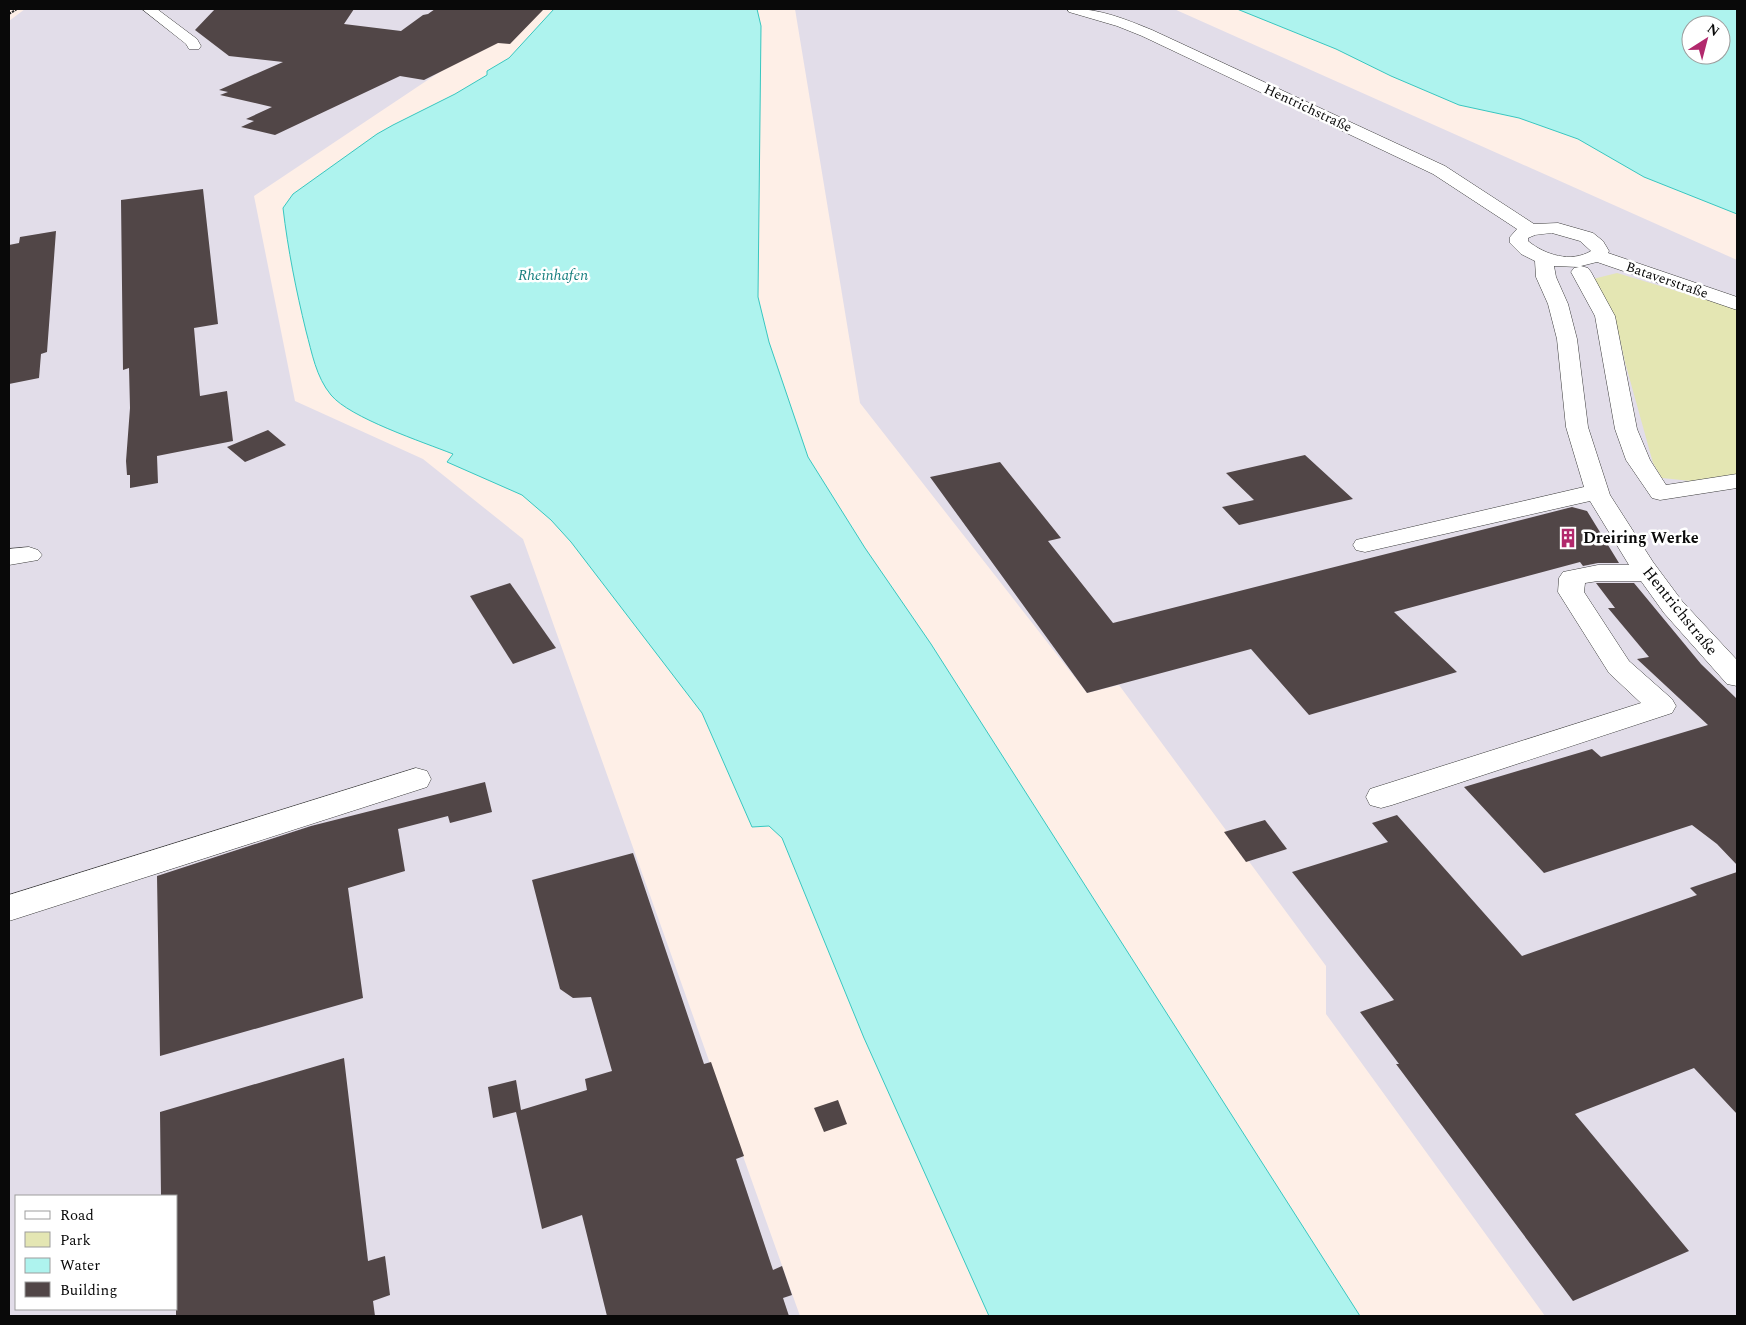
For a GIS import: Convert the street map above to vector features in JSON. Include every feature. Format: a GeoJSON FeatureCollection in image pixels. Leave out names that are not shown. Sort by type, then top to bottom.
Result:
{"type":"FeatureCollection","features":[{"type":"Feature","properties":{"kind":"street"},"geometry":{"type":"LineString","coordinates":[[149,9],[192,42],[194,46]]}},
{"type":"Feature","properties":{"kind":"street","name":"Hentrichstraße"},"geometry":{"type":"LineString","coordinates":[[1074,9],[1127,17],[1439,170],[1538,229],[1565,230],[1583,236],[1598,246],[1600,251],[1598,255]]}},
{"type":"Feature","properties":{"kind":"street"},"geometry":{"type":"LineString","coordinates":[[1538,229],[1523,233],[1519,237],[1519,243],[1527,251],[1544,258],[1572,262],[1586,261],[1598,255]]}},
{"type":"Feature","properties":{"kind":"street","name":"Bataverstraße"},"geometry":{"type":"LineString","coordinates":[[1598,255],[1737,304]]}},
{"type":"Feature","properties":{"kind":"street","name":"Hentrichstraße"},"geometry":{"type":"LineString","coordinates":[[1544,258],[1546,277],[1558,304],[1567,339],[1577,427],[1598,495],[1648,573],[1673,607],[1737,676]]}},
{"type":"Feature","properties":{"kind":"street"},"geometry":{"type":"LineString","coordinates":[[1581,272],[1605,316],[1626,429],[1638,460],[1660,494],[1737,480]]}},
{"type":"Feature","properties":{"kind":"street"},"geometry":{"type":"LineString","coordinates":[[1365,545],[1587,493],[1598,495]]}},
{"type":"Feature","properties":{"kind":"street"},"geometry":{"type":"LineString","coordinates":[[1381,797],[1662,706],[1619,668],[1571,592],[1572,578],[1598,573],[1648,573]]}},
{"type":"Feature","properties":{"kind":"street"},"geometry":{"type":"LineString","coordinates":[[9,908],[416,779]]}},
{"type":"Feature","properties":{"kind":"path"},"geometry":{"type":"LineString","coordinates":[[9,14],[17,9]]}},
{"type":"Feature","properties":{"kind":"shaded area"},"geometry":{"type":"Polygon","coordinates":[[[25,9],[534,9],[254,196],[295,401],[423,459],[523,539],[800,1316],[9,1316],[9,21],[25,9]]]}},
{"type":"Feature","properties":{"kind":"shaded area"},"geometry":{"type":"Polygon","coordinates":[[[795,9],[1174,9],[1737,260],[1737,1316],[1545,1316],[1326,1014],[1326,966],[1119,685],[1087,693],[860,403],[795,9]]]}},
{"type":"Feature","properties":{"kind":"green space"},"geometry":{"type":"Polygon","coordinates":[[[1617,273],[1737,309],[1737,474],[1691,481],[1662,478],[1653,463],[1616,322],[1608,303],[1593,279],[1617,273]]]}},
{"type":"Feature","properties":{"kind":"water","name":"Rheinhafen"},"geometry":{"type":"Polygon","coordinates":[[[554,9],[757,9],[761,26],[758,297],[769,342],[808,457],[865,548],[931,644],[1360,1316],[989,1316],[864,1038],[782,838],[769,826],[752,827],[702,713],[571,542],[551,520],[522,495],[447,462],[453,454],[370,421],[340,404],[326,388],[315,364],[302,316],[283,208],[293,194],[377,134],[455,94],[487,75],[487,71],[509,58],[554,9]]]}},
{"type":"Feature","properties":{"kind":"water"},"geometry":{"type":"Polygon","coordinates":[[[1237,9],[1737,9],[1737,214],[1644,177],[1578,139],[1519,118],[1459,105],[1391,76],[1336,49],[1237,9]]]}},
{"type":"Feature","properties":{"kind":"building"},"geometry":{"type":"Polygon","coordinates":[[[215,9],[354,9],[344,24],[401,31],[435,9],[543,10],[510,44],[498,43],[424,80],[400,76],[275,135],[241,127],[254,121],[246,119],[272,107],[220,95],[228,92],[219,90],[283,62],[229,56],[195,30],[215,9]]]}},
{"type":"Feature","properties":{"kind":"building"},"geometry":{"type":"Polygon","coordinates":[[[203,189],[218,324],[194,328],[200,396],[227,391],[233,441],[157,456],[158,483],[130,488],[130,475],[127,475],[126,461],[130,408],[129,368],[123,370],[121,200],[203,189]]]}},
{"type":"Feature","properties":{"kind":"building"},"geometry":{"type":"Polygon","coordinates":[[[56,231],[47,352],[41,354],[39,378],[9,384],[9,245],[19,243],[20,237],[56,231]]]}},
{"type":"Feature","properties":{"kind":"building"},"geometry":{"type":"Polygon","coordinates":[[[268,430],[286,445],[245,462],[227,447],[268,430]]]}},
{"type":"Feature","properties":{"kind":"building"},"geometry":{"type":"Polygon","coordinates":[[[1305,455],[1353,499],[1239,525],[1222,507],[1254,500],[1226,473],[1305,455]]]}},
{"type":"Feature","properties":{"kind":"building"},"geometry":{"type":"Polygon","coordinates":[[[1000,462],[1061,538],[1048,541],[1113,623],[1572,507],[1587,511],[1619,563],[1598,563],[1583,566],[1580,562],[1394,612],[1457,672],[1309,715],[1251,649],[1087,693],[930,477],[1000,462]]]}},
{"type":"Feature","properties":{"kind":"building"},"geometry":{"type":"Polygon","coordinates":[[[510,583],[556,648],[513,664],[470,596],[510,583]]]}},
{"type":"Feature","properties":{"kind":"building"},"geometry":{"type":"Polygon","coordinates":[[[1596,583],[1634,583],[1701,664],[1737,699],[1737,865],[1717,844],[1692,825],[1544,873],[1464,787],[1592,749],[1601,757],[1708,725],[1637,659],[1649,657],[1608,608],[1615,608],[1596,583]]]}},
{"type":"Feature","properties":{"kind":"building"},"geometry":{"type":"Polygon","coordinates":[[[485,782],[492,812],[450,823],[448,816],[398,829],[405,871],[348,888],[363,998],[160,1056],[157,876],[311,826],[485,782]]]}},
{"type":"Feature","properties":{"kind":"building"},"geometry":{"type":"Polygon","coordinates":[[[1397,815],[1522,956],[1697,895],[1690,888],[1737,872],[1737,1114],[1694,1068],[1575,1114],[1689,1251],[1573,1301],[1396,1064],[1399,1064],[1360,1012],[1394,1000],[1292,872],[1388,842],[1372,823],[1397,815]]]}},
{"type":"Feature","properties":{"kind":"building"},"geometry":{"type":"Polygon","coordinates":[[[1265,820],[1287,849],[1246,862],[1224,832],[1265,820]]]}},
{"type":"Feature","properties":{"kind":"building"},"geometry":{"type":"Polygon","coordinates":[[[633,853],[704,1064],[711,1062],[744,1156],[736,1159],[773,1270],[782,1266],[792,1295],[783,1298],[789,1316],[607,1316],[582,1215],[542,1229],[516,1112],[493,1118],[488,1087],[516,1080],[521,1110],[587,1090],[585,1079],[612,1071],[591,997],[573,998],[560,989],[532,880],[633,853]]]}},
{"type":"Feature","properties":{"kind":"building"},"geometry":{"type":"Polygon","coordinates":[[[344,1058],[368,1261],[385,1256],[390,1295],[373,1301],[375,1316],[176,1316],[176,1310],[178,1310],[178,1195],[161,1195],[160,1112],[344,1058]]]}},
{"type":"Feature","properties":{"kind":"building"},"geometry":{"type":"Polygon","coordinates":[[[838,1100],[847,1124],[824,1132],[814,1108],[838,1100]]]}},
{"type":"Feature","properties":{"kind":"place","name":"Dreiring Werke"},"geometry":{"type":"Point","coordinates":[1568,538]}}]}
